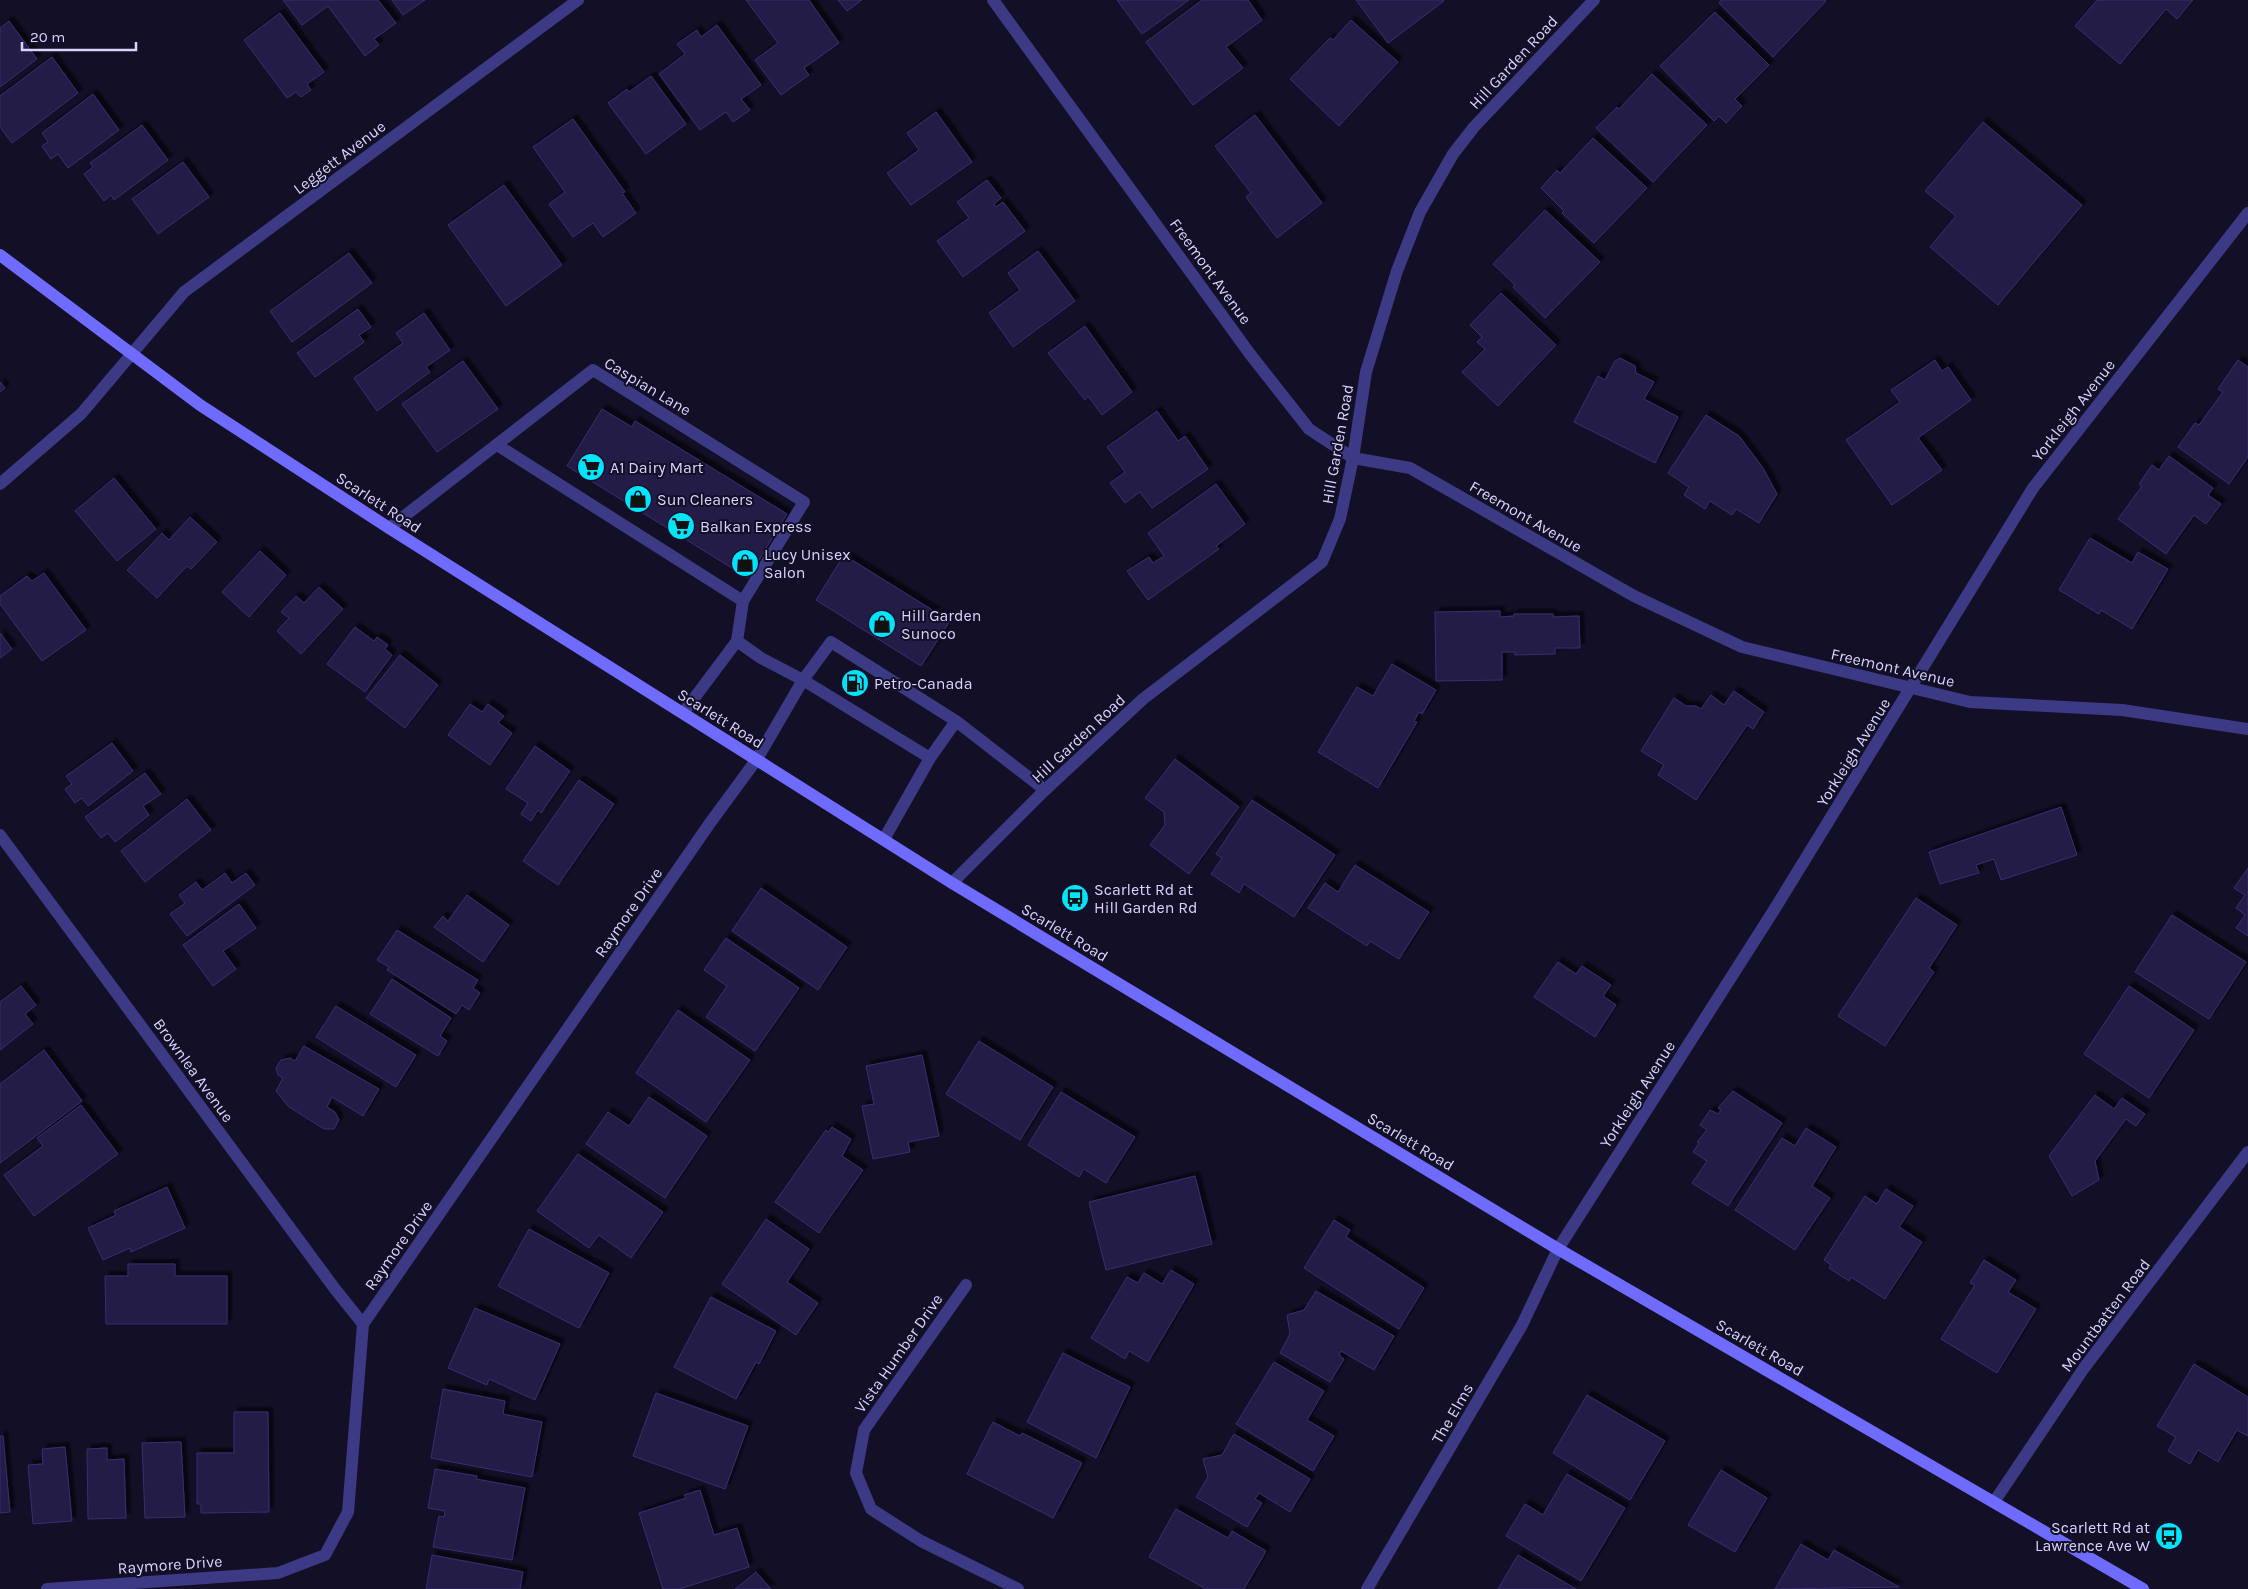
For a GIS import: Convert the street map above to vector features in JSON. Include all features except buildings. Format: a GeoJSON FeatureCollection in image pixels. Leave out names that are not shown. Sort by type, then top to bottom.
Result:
{"type":"FeatureCollection","features":[{"type":"Feature","properties":{"kind":"main road","name":"Scarlett Road"},"geometry":{"type":"LineString","coordinates":[[0,255],[200,405],[389,528],[952,883],[1558,1249],[2143,1589]]}},
{"type":"Feature","properties":{"kind":"street","name":"Leggett Avenue"},"geometry":{"type":"LineString","coordinates":[[0,484],[80,414],[130,353],[184,292],[578,0]]}},
{"type":"Feature","properties":{"kind":"street","name":"Freemont Avenue"},"geometry":{"type":"LineString","coordinates":[[993,0],[1256,362],[1309,429],[1353,458],[1410,468],[1634,596],[1742,647],[1970,702],[2122,710],[2248,729]]}},
{"type":"Feature","properties":{"kind":"street","name":"Hill Garden Road"},"geometry":{"type":"LineString","coordinates":[[952,883],[1045,790],[1143,699],[1322,562],[1340,519],[1353,458],[1366,372],[1397,271],[1420,212],[1454,154],[1474,127],[1594,0]]}},
{"type":"Feature","properties":{"kind":"street","name":"Yorkleigh Avenue"},"geometry":{"type":"LineString","coordinates":[[1558,1249],[1774,910],[2033,488],[2248,213]]}},
{"type":"Feature","properties":{"kind":"street","name":"Caspian Lane"},"geometry":{"type":"LineString","coordinates":[[389,528],[593,370],[804,502],[742,601]]}},
{"type":"Feature","properties":{"kind":"street"},"geometry":{"type":"LineString","coordinates":[[497,445],[742,601],[737,641],[683,713]]}},
{"type":"Feature","properties":{"kind":"street"},"geometry":{"type":"LineString","coordinates":[[737,641],[761,658],[802,680],[930,758]]}},
{"type":"Feature","properties":{"kind":"street","name":"Raymore Drive"},"geometry":{"type":"LineString","coordinates":[[47,1589],[278,1573],[325,1554],[348,1512],[363,1324],[710,823],[757,759],[802,680],[831,642],[956,721]]}},
{"type":"Feature","properties":{"kind":"street"},"geometry":{"type":"LineString","coordinates":[[884,839],[930,758],[956,721],[1045,790]]}},
{"type":"Feature","properties":{"kind":"street","name":"Brownlea Avenue"},"geometry":{"type":"LineString","coordinates":[[0,835],[334,1289],[363,1324]]}},
{"type":"Feature","properties":{"kind":"street","name":"Mountbatten Road"},"geometry":{"type":"LineString","coordinates":[[1994,1502],[2084,1368],[2248,1152]]}},
{"type":"Feature","properties":{"kind":"street","name":"The Elms"},"geometry":{"type":"LineString","coordinates":[[1367,1589],[1522,1325],[1558,1249]]}},
{"type":"Feature","properties":{"kind":"street","name":"Vista Humber Drive"},"geometry":{"type":"LineString","coordinates":[[966,1285],[864,1430],[856,1472],[871,1509],[921,1541],[1018,1589]]}},
{"type":"Feature","properties":{"kind":"place","name":"A1 Dairy Mart"},"geometry":{"type":"Point","coordinates":[591,467]}},
{"type":"Feature","properties":{"kind":"place","name":"Sun Cleaners"},"geometry":{"type":"Point","coordinates":[638,499]}},
{"type":"Feature","properties":{"kind":"place","name":"Balkan Express"},"geometry":{"type":"Point","coordinates":[681,526]}},
{"type":"Feature","properties":{"kind":"place","name":"Lucy Unisex Salon"},"geometry":{"type":"Point","coordinates":[745,563]}},
{"type":"Feature","properties":{"kind":"place","name":"Hill Garden Sunoco"},"geometry":{"type":"Point","coordinates":[882,624]}},
{"type":"Feature","properties":{"kind":"place","name":"Petro-Canada"},"geometry":{"type":"Point","coordinates":[855,683]}},
{"type":"Feature","properties":{"kind":"place","name":"Scarlett Rd at Hill Garden Rd"},"geometry":{"type":"Point","coordinates":[1075,898]}},
{"type":"Feature","properties":{"kind":"place","name":"Scarlett Rd at Lawrence Ave W"},"geometry":{"type":"Point","coordinates":[2169,1536]}}]}
